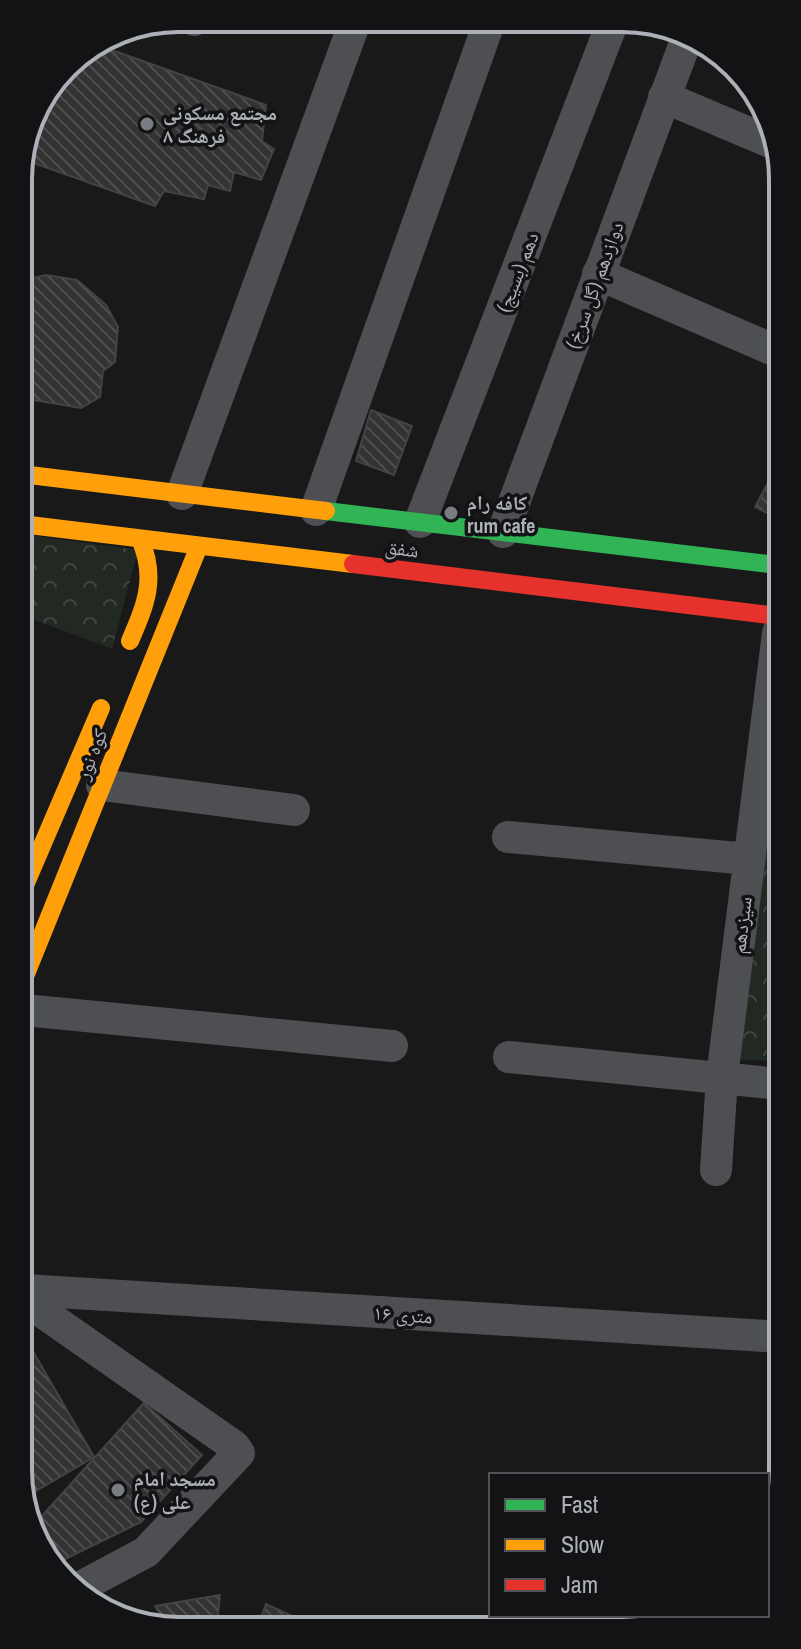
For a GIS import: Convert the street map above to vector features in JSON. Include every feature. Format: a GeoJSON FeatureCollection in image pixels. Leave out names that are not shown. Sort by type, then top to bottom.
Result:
{"type":"FeatureCollection","features":[{"type":"Feature","properties":{"kind":"main road","name":"شفق"},"geometry":{"type":"LineString","coordinates":[[32,475],[769,564]]}},
{"type":"Feature","properties":{"kind":"main road","name":"شفق"},"geometry":{"type":"LineString","coordinates":[[32,525],[199,546],[675,590],[769,614]]}},
{"type":"Feature","properties":{"kind":"main road"},"geometry":{"type":"LineString","coordinates":[[123,658],[148,600],[153,565],[140,539]]}},
{"type":"Feature","properties":{"kind":"main road","name":"کوه نور"},"geometry":{"type":"LineString","coordinates":[[32,959],[199,546]]}},
{"type":"Feature","properties":{"kind":"main road"},"geometry":{"type":"LineString","coordinates":[[675,590],[680,553]]}},
{"type":"Feature","properties":{"kind":"main road"},"geometry":{"type":"LineString","coordinates":[[151,576],[163,567],[177,568],[185,579]]}},
{"type":"Feature","properties":{"kind":"main road","name":"کوه نور"},"geometry":{"type":"LineString","coordinates":[[32,869],[110,687]]}},
{"type":"Feature","properties":{"kind":"street"},"geometry":{"type":"LineString","coordinates":[[182,494],[351,32]]}},
{"type":"Feature","properties":{"kind":"street"},"geometry":{"type":"LineString","coordinates":[[316,510],[486,32]]}},
{"type":"Feature","properties":{"kind":"street","name":"دهم (بسیج)"},"geometry":{"type":"LineString","coordinates":[[420,522],[609,32]]}},
{"type":"Feature","properties":{"kind":"street","name":"دوازدهم (گل سرخ)"},"geometry":{"type":"LineString","coordinates":[[503,532],[684,46]]}},
{"type":"Feature","properties":{"kind":"street"},"geometry":{"type":"LineString","coordinates":[[664,97],[763,139]]}},
{"type":"Feature","properties":{"kind":"street"},"geometry":{"type":"LineString","coordinates":[[598,274],[769,348]]}},
{"type":"Feature","properties":{"kind":"street","name":"سیزدهم"},"geometry":{"type":"LineString","coordinates":[[716,1170],[722,1077],[769,703]]}},
{"type":"Feature","properties":{"kind":"street"},"geometry":{"type":"LineString","coordinates":[[102,785],[294,810]]}},
{"type":"Feature","properties":{"kind":"street"},"geometry":{"type":"LineString","coordinates":[[508,837],[749,859]]}},
{"type":"Feature","properties":{"kind":"street"},"geometry":{"type":"LineString","coordinates":[[32,1011],[392,1046]]}},
{"type":"Feature","properties":{"kind":"street"},"geometry":{"type":"LineString","coordinates":[[509,1057],[769,1083]]}},
{"type":"Feature","properties":{"kind":"street","name":"۱۶ متری"},"geometry":{"type":"LineString","coordinates":[[32,1290],[769,1336]]}},
{"type":"Feature","properties":{"kind":"street"},"geometry":{"type":"LineString","coordinates":[[32,1305],[234,1446],[239,1453],[146,1552],[86,1584]]}},
{"type":"Feature","properties":{"kind":"green space"},"geometry":{"type":"Polygon","coordinates":[[[32,536],[138,550],[112,649],[32,619],[32,536]]]}},
{"type":"Feature","properties":{"kind":"green space"},"geometry":{"type":"Polygon","coordinates":[[[769,831],[769,1061],[738,1060],[769,831]]]}},
{"type":"Feature","properties":{"kind":"building","name":"مجتمع مسکونی فرهنگ ۸"},"geometry":{"type":"Polygon","coordinates":[[[111,50],[266,105],[262,141],[274,149],[261,180],[234,172],[230,191],[208,185],[204,199],[164,191],[155,206],[33,163],[43,123],[62,90],[82,69],[111,50]]]}},
{"type":"Feature","properties":{"kind":"building"},"geometry":{"type":"Polygon","coordinates":[[[46,275],[77,280],[106,305],[118,327],[115,362],[103,371],[100,397],[81,408],[32,400],[32,278],[46,275]]]}},
{"type":"Feature","properties":{"kind":"building"},"geometry":{"type":"Polygon","coordinates":[[[371,410],[412,426],[394,475],[356,461],[371,410]]]}},
{"type":"Feature","properties":{"kind":"building"},"geometry":{"type":"Polygon","coordinates":[[[769,481],[769,514],[755,507],[769,481]]]}},
{"type":"Feature","properties":{"kind":"building"},"geometry":{"type":"Polygon","coordinates":[[[32,1350],[94,1457],[34,1492],[32,1350]]]}},
{"type":"Feature","properties":{"kind":"building","name":"مسجد امام علی (ع)"},"geometry":{"type":"Polygon","coordinates":[[[144,1403],[202,1455],[141,1522],[64,1560],[47,1535],[40,1518],[144,1403]]]}},
{"type":"Feature","properties":{"kind":"building"},"geometry":{"type":"Polygon","coordinates":[[[220,1595],[217,1617],[161,1616],[155,1606],[220,1595]]]}},
{"type":"Feature","properties":{"kind":"building"},"geometry":{"type":"Polygon","coordinates":[[[266,1604],[295,1617],[261,1617],[266,1604]]]}},
{"type":"Feature","properties":{"kind":"traffic: fast"},"geometry":{"type":"LineString","coordinates":[[326,511],[769,564]]}},
{"type":"Feature","properties":{"kind":"traffic: slow"},"geometry":{"type":"LineString","coordinates":[[32,475],[326,511]]}},
{"type":"Feature","properties":{"kind":"traffic: slow"},"geometry":{"type":"LineString","coordinates":[[32,525],[353,564]]}},
{"type":"Feature","properties":{"kind":"traffic: slow"},"geometry":{"type":"LineString","coordinates":[[130,641],[141,615],[149,579],[140,539]]}},
{"type":"Feature","properties":{"kind":"traffic: slow"},"geometry":{"type":"LineString","coordinates":[[32,959],[199,546]]}},
{"type":"Feature","properties":{"kind":"traffic: slow"},"geometry":{"type":"LineString","coordinates":[[32,869],[101,708]]}},
{"type":"Feature","properties":{"kind":"traffic: jam"},"geometry":{"type":"LineString","coordinates":[[353,564],[769,615]]}},
{"type":"Feature","properties":{"kind":"place","name":"مجتمع مسکونی فرهنگ ۸"},"geometry":{"type":"Point","coordinates":[147,124]}},
{"type":"Feature","properties":{"kind":"place","name":"کافه رام rum cafe"},"geometry":{"type":"Point","coordinates":[451,513]}},
{"type":"Feature","properties":{"kind":"place","name":"مسجد امام علی (ع)"},"geometry":{"type":"Point","coordinates":[118,1490]}}]}
